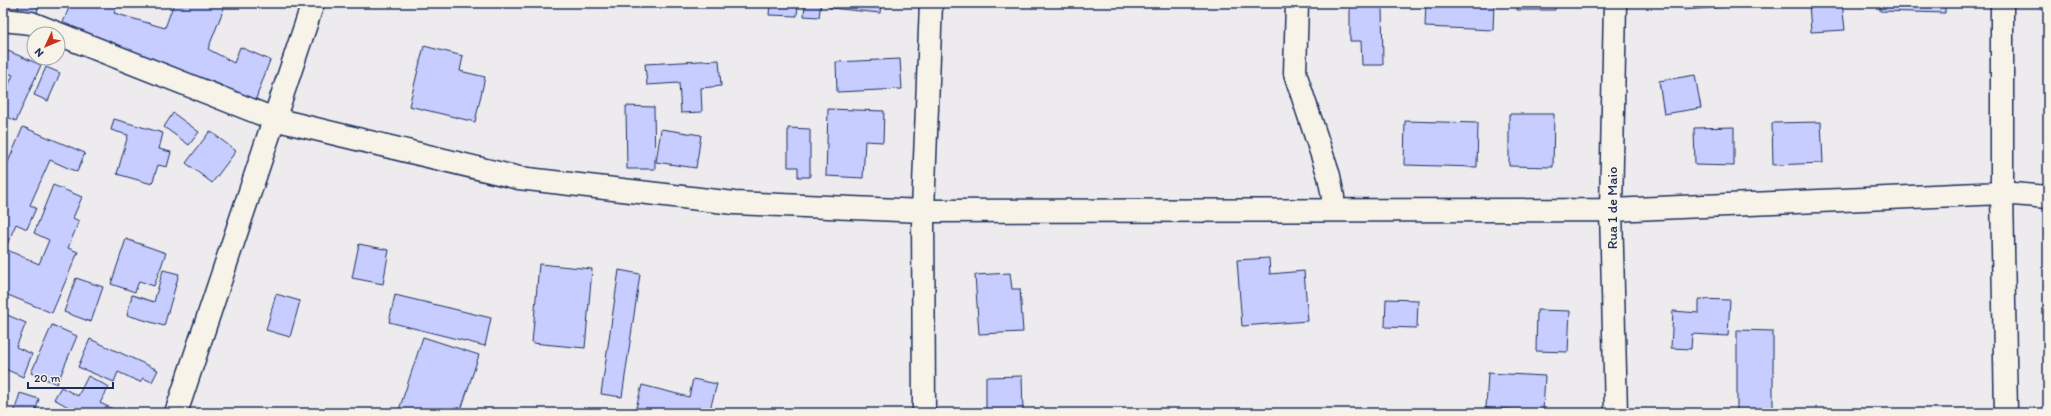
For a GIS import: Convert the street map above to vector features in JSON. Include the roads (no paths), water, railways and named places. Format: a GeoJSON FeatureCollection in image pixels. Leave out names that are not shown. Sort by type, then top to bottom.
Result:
{"type":"FeatureCollection","features":[{"type":"Feature","properties":{"kind":"street"},"geometry":{"type":"LineString","coordinates":[[176,413],[313,3]]}},
{"type":"Feature","properties":{"kind":"street"},"geometry":{"type":"LineString","coordinates":[[924,413],[923,212],[931,3]]}},
{"type":"Feature","properties":{"kind":"street"},"geometry":{"type":"LineString","coordinates":[[1297,3],[1295,73],[1329,176],[1333,197],[1332,210]]}},
{"type":"Feature","properties":{"kind":"street","name":"Rua 1 de Maio"},"geometry":{"type":"LineString","coordinates":[[1615,3],[1611,210],[1616,413]]}},
{"type":"Feature","properties":{"kind":"street"},"geometry":{"type":"LineString","coordinates":[[2002,3],[2002,193],[2006,413]]}},
{"type":"Feature","properties":{"kind":"street"},"geometry":{"type":"LineString","coordinates":[[3,20],[31,23],[274,119],[519,178],[734,203],[923,212],[1611,210],[2002,193],[2048,197]]}}]}
